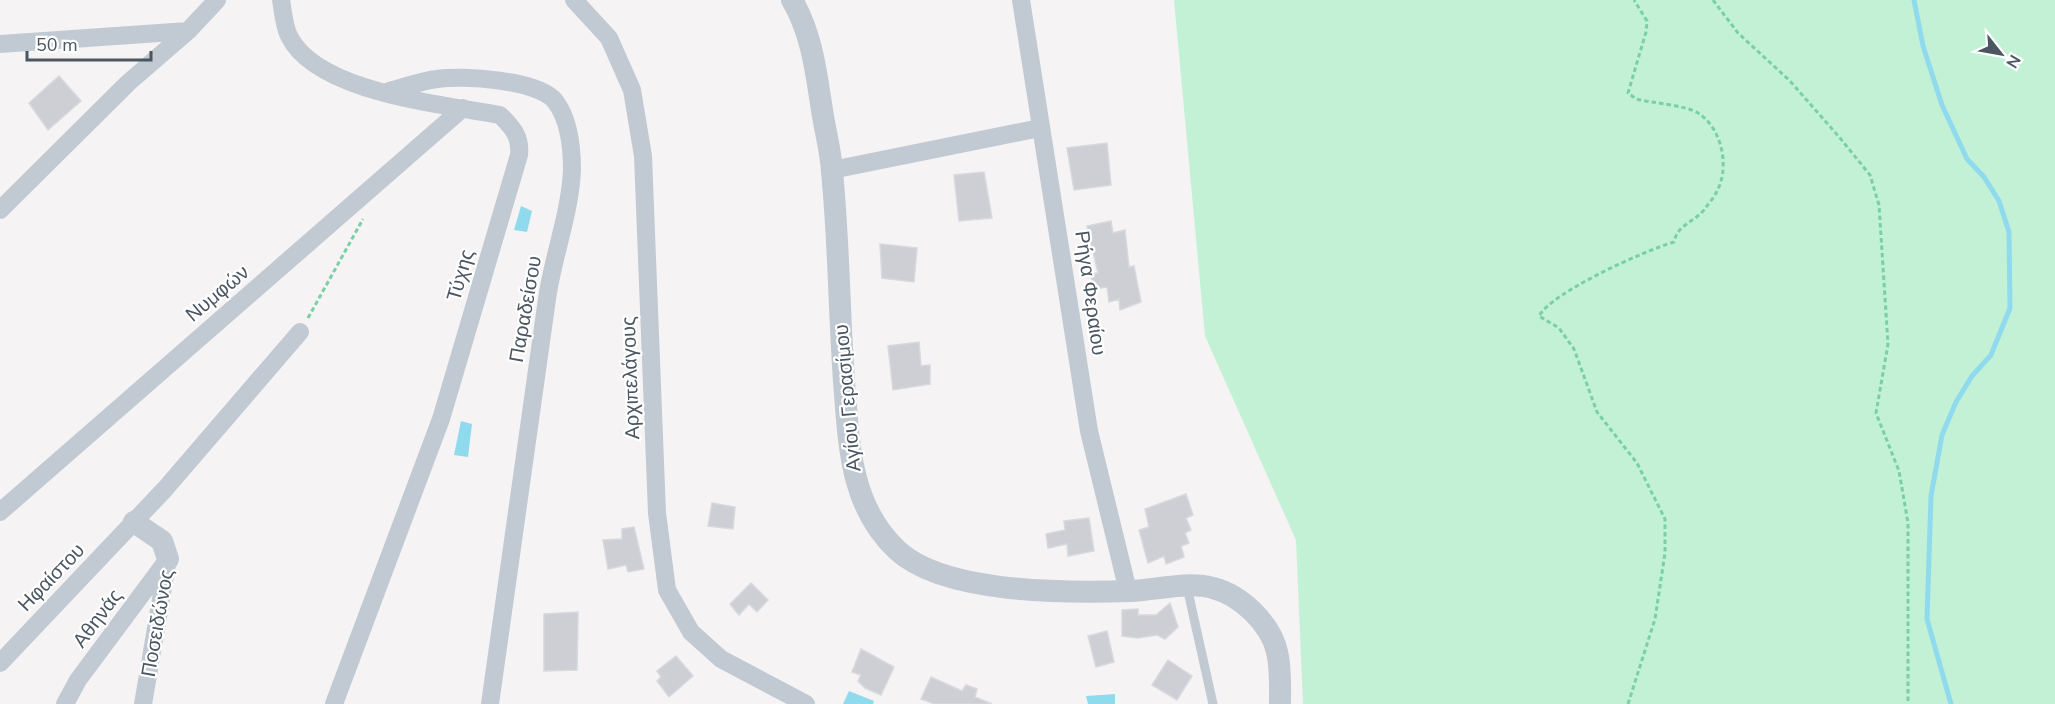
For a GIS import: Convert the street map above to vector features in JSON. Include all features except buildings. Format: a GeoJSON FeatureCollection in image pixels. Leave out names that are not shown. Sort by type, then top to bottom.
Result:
{"type":"FeatureCollection","features":[{"type":"Feature","properties":{"kind":"street"},"geometry":{"type":"LineString","coordinates":[[0,210],[128,83],[188,31],[217,0]]}},
{"type":"Feature","properties":{"kind":"street","name":"Τύχης"},"geometry":{"type":"LineString","coordinates":[[281,0],[289,36],[309,61],[345,81],[384,93],[500,115],[514,128],[520,142],[519,155],[441,419],[334,704]]}},
{"type":"Feature","properties":{"kind":"street","name":"Αρχιπελάγους"},"geometry":{"type":"LineString","coordinates":[[574,0],[609,38],[632,90],[643,156],[657,513],[667,590],[691,632],[721,659],[806,704]]}},
{"type":"Feature","properties":{"kind":"street","name":"Αγίου Γερασίμου"},"geometry":{"type":"LineString","coordinates":[[792,0],[807,34],[818,72],[832,170],[842,357],[854,478],[870,516],[883,536],[900,553],[923,568],[1002,588],[1128,591],[1187,587],[1213,588],[1239,599],[1262,622],[1277,650],[1280,704]]}},
{"type":"Feature","properties":{"kind":"street","name":"Ρήγα Φεραίου"},"geometry":{"type":"LineString","coordinates":[[1021,0],[1032,55],[1040,128],[1053,185],[1089,431],[1128,591]]}},
{"type":"Feature","properties":{"kind":"street"},"geometry":{"type":"LineString","coordinates":[[0,44],[188,31]]}},
{"type":"Feature","properties":{"kind":"street","name":"Παραδείσου"},"geometry":{"type":"LineString","coordinates":[[384,93],[435,79],[465,77],[510,83],[544,92],[554,99],[565,118],[571,148],[572,171],[566,214],[548,294],[490,704]]}},
{"type":"Feature","properties":{"kind":"street","name":"Νυμφών"},"geometry":{"type":"LineString","coordinates":[[0,512],[463,108]]}},
{"type":"Feature","properties":{"kind":"street"},"geometry":{"type":"LineString","coordinates":[[832,170],[1040,128]]}},
{"type":"Feature","properties":{"kind":"street","name":"Ηφαίστου"},"geometry":{"type":"LineString","coordinates":[[0,663],[134,522],[300,332]]}},
{"type":"Feature","properties":{"kind":"street","name":"Ποσειδώνος"},"geometry":{"type":"LineString","coordinates":[[134,522],[162,541],[168,560],[142,704]]}},
{"type":"Feature","properties":{"kind":"street","name":"Αθηνάς"},"geometry":{"type":"LineString","coordinates":[[65,704],[78,680],[168,560]]}},
{"type":"Feature","properties":{"kind":"lane"},"geometry":{"type":"LineString","coordinates":[[1187,587],[1213,704]]}},
{"type":"Feature","properties":{"kind":"path"},"geometry":{"type":"LineString","coordinates":[[1628,704],[1655,619],[1665,553],[1665,519],[1637,463],[1597,412],[1574,349],[1559,328],[1539,316],[1564,295],[1599,274],[1674,242],[1679,229],[1699,216],[1718,191],[1721,181],[1722,152],[1718,135],[1707,120],[1696,112],[1636,99],[1628,93],[1646,33],[1647,21],[1634,0]]}},
{"type":"Feature","properties":{"kind":"path"},"geometry":{"type":"LineString","coordinates":[[1713,0],[1738,33],[1790,81],[1870,175],[1879,205],[1888,344],[1876,413],[1899,471],[1908,523],[1908,704]]}},
{"type":"Feature","properties":{"kind":"path"},"geometry":{"type":"LineString","coordinates":[[300,332],[366,213]]}},
{"type":"Feature","properties":{"kind":"green space"},"geometry":{"type":"Polygon","coordinates":[[[1174,0],[2055,0],[2055,704],[1303,704],[1296,540],[1205,336],[1174,0]]]}},
{"type":"Feature","properties":{"kind":"water"},"geometry":{"type":"Polygon","coordinates":[[[521,206],[532,211],[527,232],[514,230],[521,206]]]}},
{"type":"Feature","properties":{"kind":"water"},"geometry":{"type":"Polygon","coordinates":[[[461,421],[472,424],[468,457],[454,455],[461,421]]]}},
{"type":"Feature","properties":{"kind":"water"},"geometry":{"type":"Polygon","coordinates":[[[849,691],[874,701],[873,704],[843,704],[849,691]]]}},
{"type":"Feature","properties":{"kind":"water"},"geometry":{"type":"Polygon","coordinates":[[[1115,694],[1115,704],[1088,704],[1086,696],[1115,694]]]}},
{"type":"Feature","properties":{"kind":"waterway"},"geometry":{"type":"LineString","coordinates":[[1914,0],[1923,46],[1942,105],[1967,159],[1984,177],[1999,201],[2009,232],[2010,308],[1991,355],[1972,376],[1956,402],[1942,435],[1931,496],[1927,619],[1951,704]]}}]}
